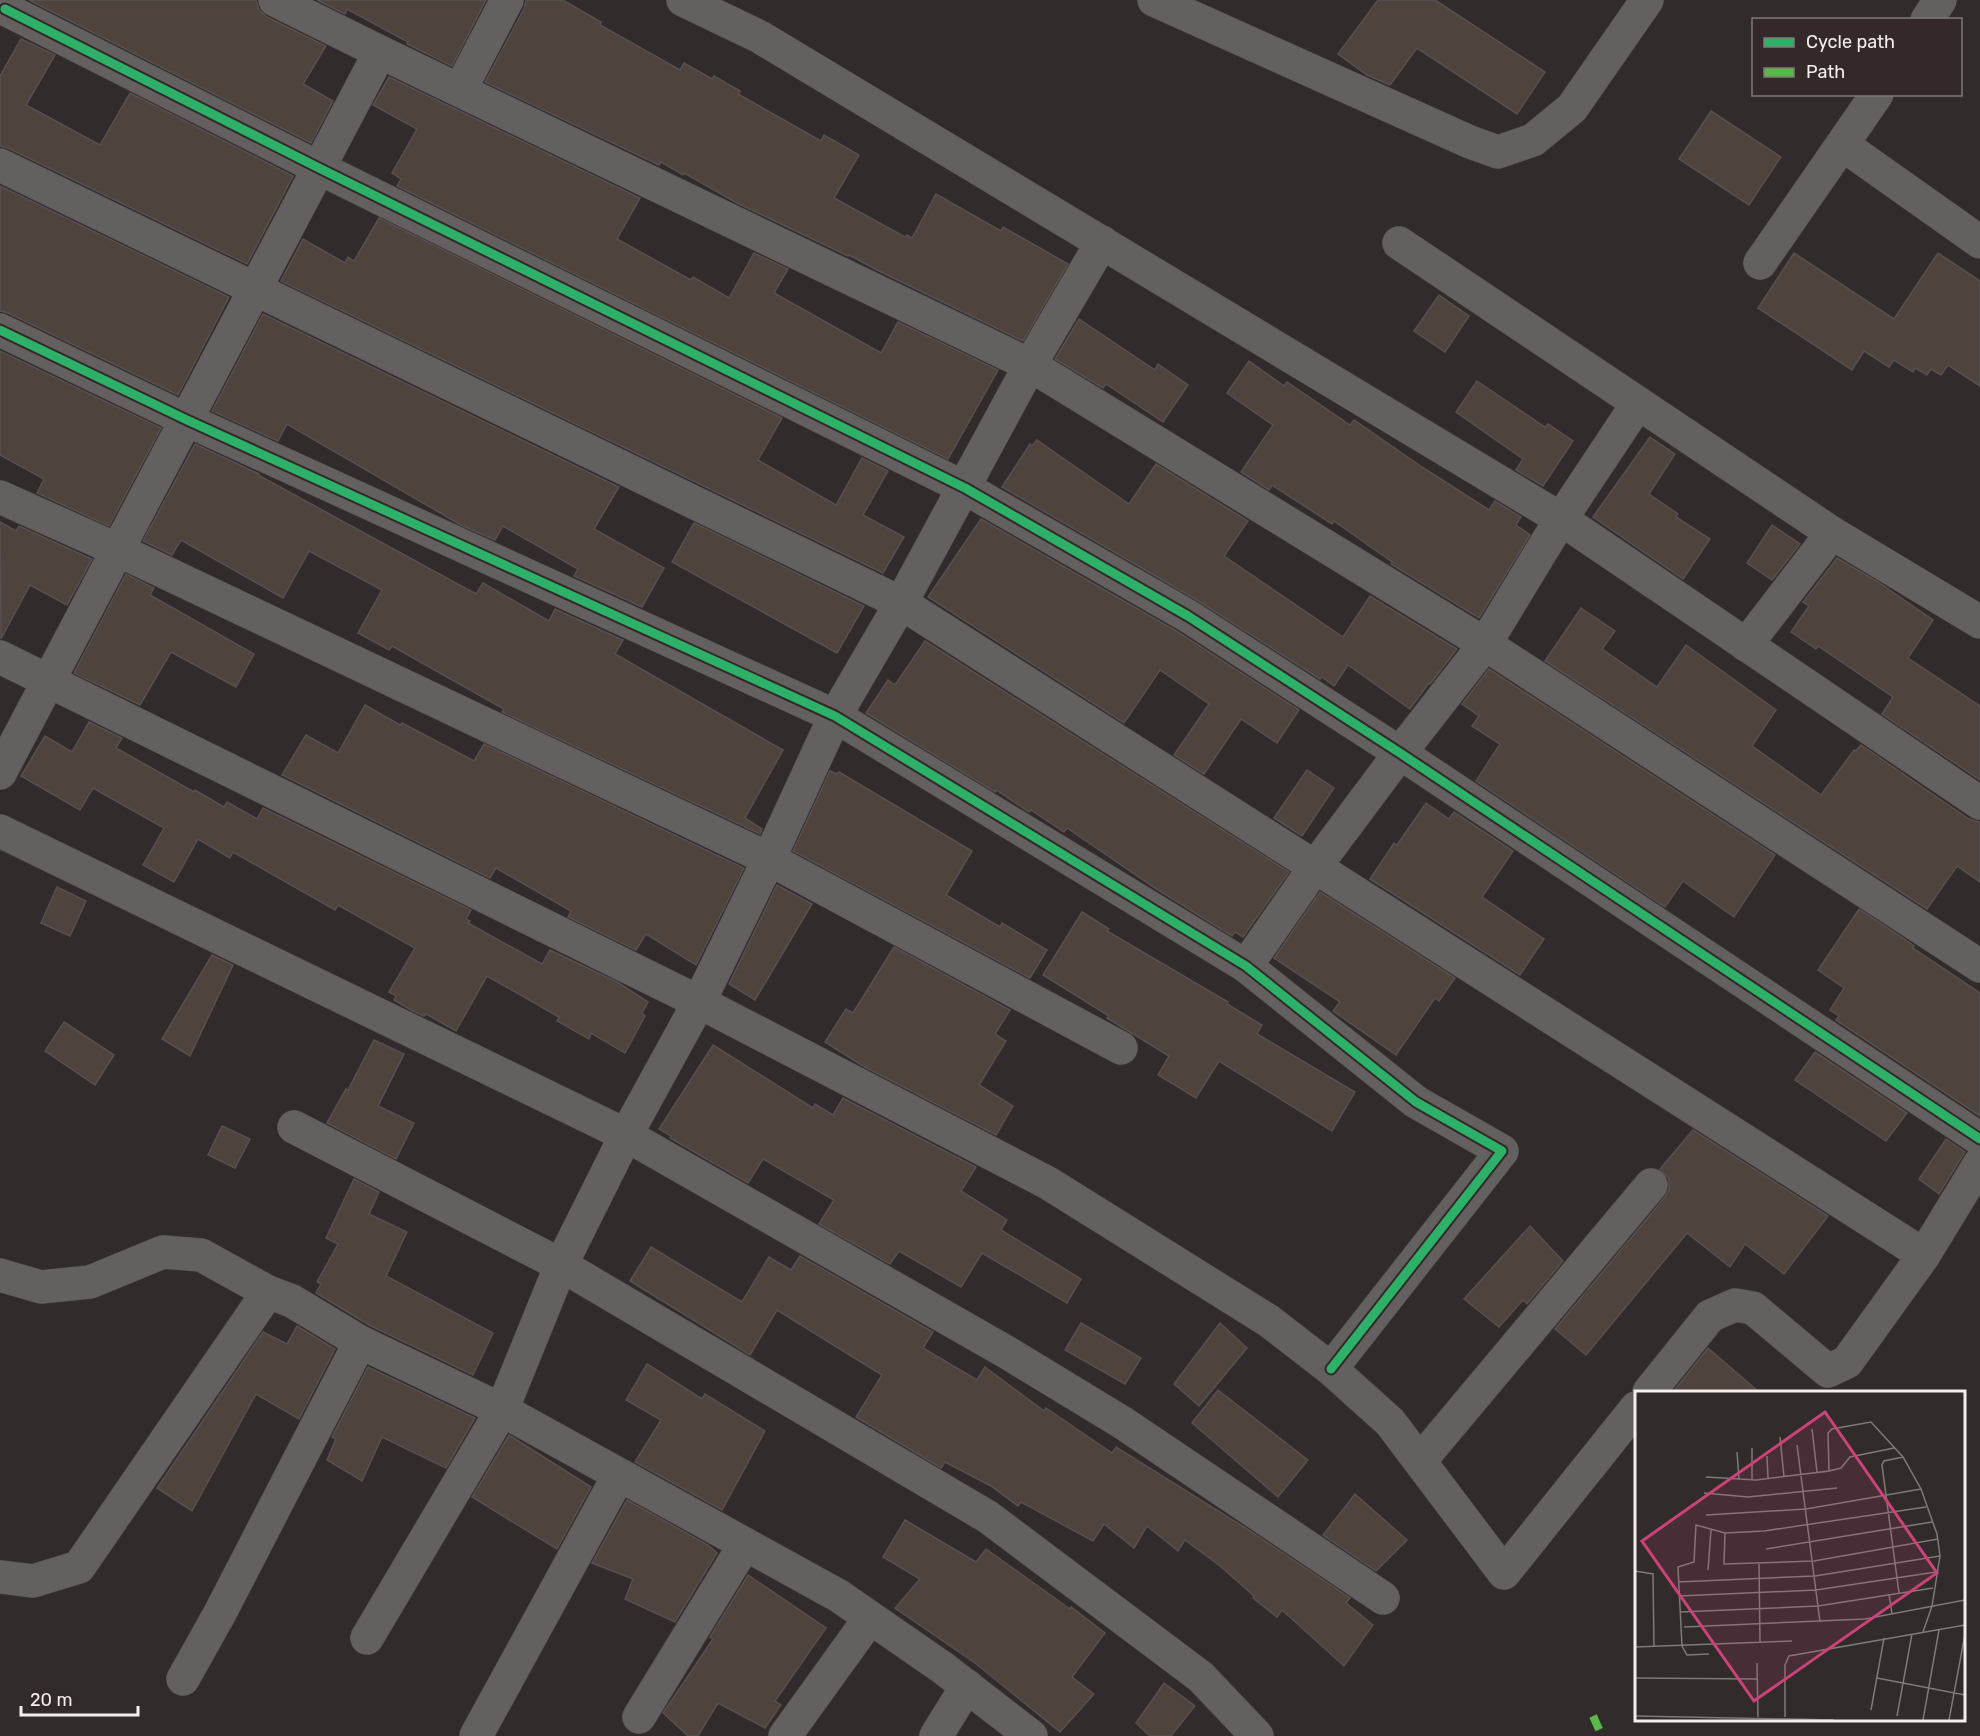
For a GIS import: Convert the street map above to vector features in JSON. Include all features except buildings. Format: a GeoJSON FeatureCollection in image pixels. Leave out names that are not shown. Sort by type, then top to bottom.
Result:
{"type":"FeatureCollection","features":[{"type":"Feature","properties":{"kind":"street"},"geometry":{"type":"LineString","coordinates":[[276,0],[1030,365],[1485,644],[1980,966]]}},
{"type":"Feature","properties":{"kind":"street"},"geometry":{"type":"LineString","coordinates":[[460,90],[507,0]]}},
{"type":"Feature","properties":{"kind":"street"},"geometry":{"type":"LineString","coordinates":[[683,0],[760,37],[1561,519],[1980,803]]}},
{"type":"Feature","properties":{"kind":"street"},"geometry":{"type":"LineString","coordinates":[[1154,0],[1459,137],[1498,152],[1533,140],[1572,108],[1647,0]]}},
{"type":"Feature","properties":{"kind":"street"},"geometry":{"type":"LineString","coordinates":[[1928,18],[1940,0]]}},
{"type":"Feature","properties":{"kind":"street"},"geometry":{"type":"LineString","coordinates":[[7,8],[319,168],[965,488],[1188,616],[1400,753],[1980,1139]]}},
{"type":"Feature","properties":{"kind":"street"},"geometry":{"type":"LineString","coordinates":[[0,773],[380,52]]}},
{"type":"Feature","properties":{"kind":"street"},"geometry":{"type":"LineString","coordinates":[[1760,263],[1876,96]]}},
{"type":"Feature","properties":{"kind":"street"},"geometry":{"type":"LineString","coordinates":[[1843,145],[1980,243]]}},
{"type":"Feature","properties":{"kind":"street"},"geometry":{"type":"LineString","coordinates":[[0,165],[901,603],[1924,1255]]}},
{"type":"Feature","properties":{"kind":"street"},"geometry":{"type":"LineString","coordinates":[[367,1638],[502,1410],[561,1264],[626,1134],[699,1002],[769,859],[835,716],[965,488],[1030,365],[1102,242]]}},
{"type":"Feature","properties":{"kind":"street"},"geometry":{"type":"LineString","coordinates":[[1399,243],[1832,533],[1980,622]]}},
{"type":"Feature","properties":{"kind":"street"},"geometry":{"type":"LineString","coordinates":[[0,330],[187,420],[835,716],[1246,966],[1416,1102],[1502,1151],[1331,1369]]}},
{"type":"Feature","properties":{"kind":"street"},"geometry":{"type":"LineString","coordinates":[[1246,966],[1315,867],[1485,644],[1561,519],[1638,403]]}},
{"type":"Feature","properties":{"kind":"street"},"geometry":{"type":"LineString","coordinates":[[0,497],[118,550],[769,859],[1121,1048]]}},
{"type":"Feature","properties":{"kind":"street"},"geometry":{"type":"LineString","coordinates":[[1746,645],[1832,533]]}},
{"type":"Feature","properties":{"kind":"street"},"geometry":{"type":"LineString","coordinates":[[0,657],[699,1002],[1048,1183],[1269,1321],[1331,1369],[1390,1422],[1504,1573],[1635,1409]]}},
{"type":"Feature","properties":{"kind":"street"},"geometry":{"type":"LineString","coordinates":[[0,831],[626,1134],[998,1347],[1104,1411],[1383,1598]]}},
{"type":"Feature","properties":{"kind":"street"},"geometry":{"type":"LineString","coordinates":[[294,1127],[561,1264],[988,1516],[1201,1677],[1257,1736]]}},
{"type":"Feature","properties":{"kind":"street"},"geometry":{"type":"LineString","coordinates":[[1650,1391],[1710,1316],[1735,1305],[1753,1308],[1828,1371],[1846,1362],[1924,1255],[1980,1162]]}},
{"type":"Feature","properties":{"kind":"street"},"geometry":{"type":"LineString","coordinates":[[1420,1461],[1651,1185]]}},
{"type":"Feature","properties":{"kind":"street"},"geometry":{"type":"LineString","coordinates":[[0,1275],[41,1287],[90,1282],[163,1252],[201,1255],[268,1292],[292,1301],[360,1342],[502,1410],[839,1596],[966,1686],[1031,1736]]}},
{"type":"Feature","properties":{"kind":"street"},"geometry":{"type":"LineString","coordinates":[[0,1577],[33,1581],[79,1567],[268,1292]]}},
{"type":"Feature","properties":{"kind":"street"},"geometry":{"type":"LineString","coordinates":[[183,1679],[220,1613],[360,1342]]}},
{"type":"Feature","properties":{"kind":"street"},"geometry":{"type":"LineString","coordinates":[[476,1736],[619,1475]]}},
{"type":"Feature","properties":{"kind":"street"},"geometry":{"type":"LineString","coordinates":[[639,1717],[745,1544]]}},
{"type":"Feature","properties":{"kind":"street"},"geometry":{"type":"LineString","coordinates":[[786,1736],[870,1618]]}},
{"type":"Feature","properties":{"kind":"street"},"geometry":{"type":"LineString","coordinates":[[936,1736],[966,1686]]}},
{"type":"Feature","properties":{"kind":"marked path"},"geometry":{"type":"LineString","coordinates":[[1593,1716],[1602,1736]]}},
{"type":"Feature","properties":{"kind":"cycle path"},"geometry":{"type":"LineString","coordinates":[[5,9],[319,168],[965,488],[1188,616],[1400,753],[1980,1139]]}},
{"type":"Feature","properties":{"kind":"cycle path"},"geometry":{"type":"LineString","coordinates":[[0,330],[187,420],[835,716],[1246,966],[1416,1102],[1502,1151],[1331,1369]]}}]}
